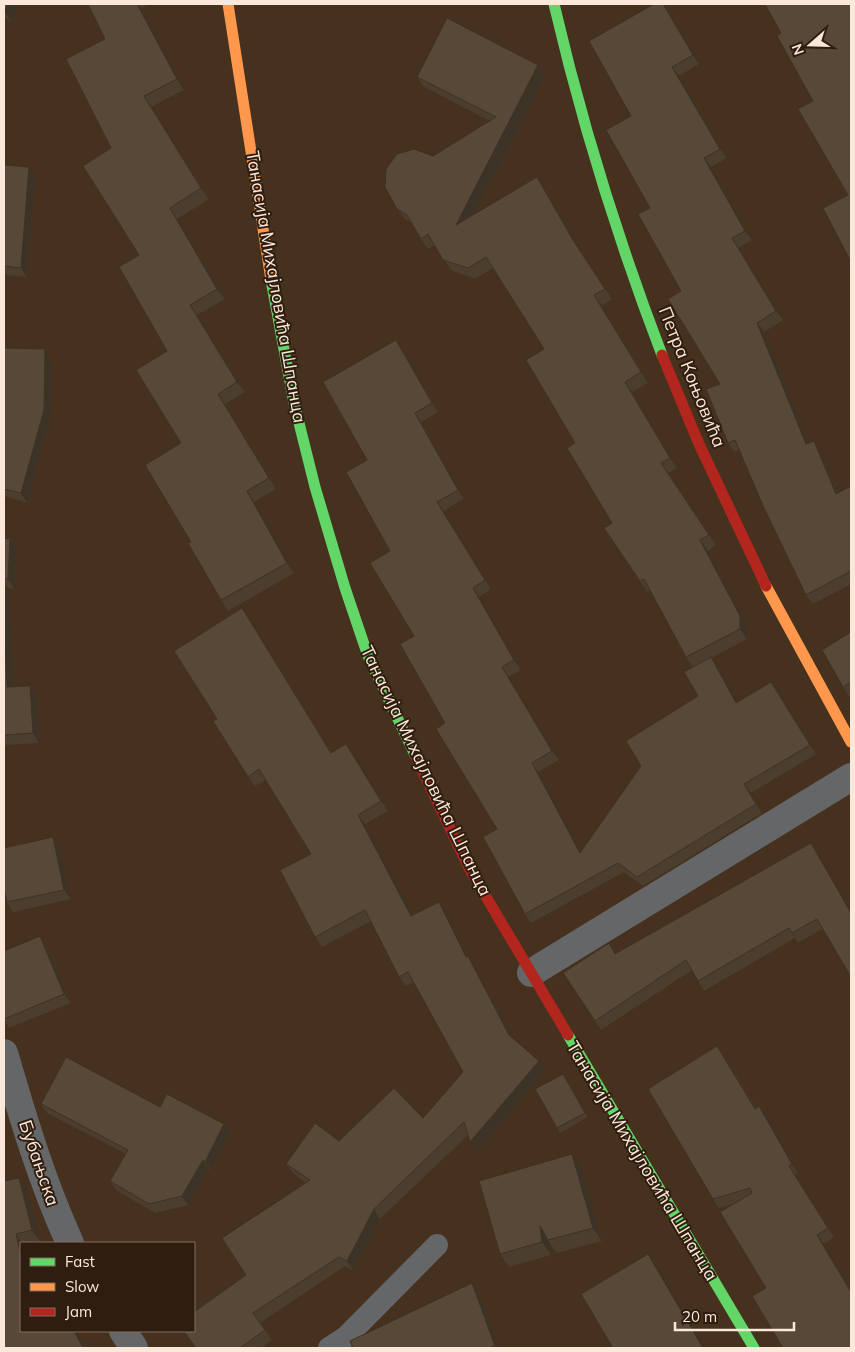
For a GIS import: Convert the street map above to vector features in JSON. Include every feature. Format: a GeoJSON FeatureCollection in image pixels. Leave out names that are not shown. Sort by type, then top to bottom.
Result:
{"type":"FeatureCollection","features":[{"type":"Feature","properties":{"kind":"street","name":"Танасија Михајловића Шпанца"},"geometry":{"type":"LineString","coordinates":[[228,4],[275,306],[294,403],[344,588],[368,656],[411,750],[469,868],[754,1348]]}},
{"type":"Feature","properties":{"kind":"street","name":"Петра Коњовића"},"geometry":{"type":"LineString","coordinates":[[554,4],[581,117],[601,184],[625,256],[680,398],[719,488],[765,583],[851,742]]}},
{"type":"Feature","properties":{"kind":"street"},"geometry":{"type":"LineString","coordinates":[[531,973],[851,777]]}},
{"type":"Feature","properties":{"kind":"street","name":"Бубањска"},"geometry":{"type":"LineString","coordinates":[[4,1053],[28,1134],[53,1206],[70,1242]]}},
{"type":"Feature","properties":{"kind":"street"},"geometry":{"type":"LineString","coordinates":[[124,1332],[134,1348]]}},
{"type":"Feature","properties":{"kind":"lane"},"geometry":{"type":"LineString","coordinates":[[329,1348],[346,1337],[437,1245]]}},
{"type":"Feature","properties":{"kind":"building"},"geometry":{"type":"Polygon","coordinates":[[[88,4],[137,4],[177,79],[144,96],[201,188],[170,208],[217,289],[190,305],[237,382],[218,394],[269,478],[247,491],[287,563],[221,600],[188,543],[191,542],[145,465],[181,443],[136,370],[167,351],[119,267],[139,255],[83,166],[111,148],[66,59],[105,39],[88,4]]]}},
{"type":"Feature","properties":{"kind":"building"},"geometry":{"type":"Polygon","coordinates":[[[654,4],[663,4],[693,55],[672,67],[720,149],[704,158],[745,231],[732,238],[776,311],[757,323],[806,444],[814,441],[836,494],[851,486],[851,571],[806,595],[764,508],[735,440],[728,443],[706,389],[720,384],[668,299],[681,291],[638,214],[650,208],[606,130],[631,116],[589,41],[654,4]]]}},
{"type":"Feature","properties":{"kind":"building"},"geometry":{"type":"Polygon","coordinates":[[[765,4],[851,4],[851,262],[823,208],[848,195],[798,109],[813,101],[777,36],[781,33],[765,4]]]}},
{"type":"Feature","properties":{"kind":"building"},"geometry":{"type":"Polygon","coordinates":[[[447,18],[538,65],[456,225],[537,177],[573,240],[605,289],[594,295],[641,372],[625,382],[670,458],[661,463],[709,535],[700,540],[740,616],[740,629],[686,657],[644,579],[640,581],[604,528],[612,523],[567,448],[575,443],[526,360],[544,349],[486,257],[468,268],[443,260],[428,234],[421,239],[407,215],[397,209],[385,187],[386,169],[397,154],[414,149],[433,156],[496,117],[417,77],[447,18]]]}},
{"type":"Feature","properties":{"kind":"building"},"geometry":{"type":"Polygon","coordinates":[[[4,165],[29,167],[21,268],[4,266],[4,165]]]}},
{"type":"Feature","properties":{"kind":"building"},"geometry":{"type":"Polygon","coordinates":[[[396,340],[432,403],[415,413],[458,490],[437,502],[485,580],[473,588],[514,660],[502,667],[552,751],[532,763],[580,853],[641,766],[626,741],[698,696],[684,672],[711,657],[736,703],[771,682],[810,745],[744,784],[756,804],[637,877],[618,863],[525,914],[483,837],[497,829],[436,729],[445,723],[400,644],[414,636],[370,563],[390,551],[346,472],[367,460],[323,382],[396,340]]]}},
{"type":"Feature","properties":{"kind":"building"},"geometry":{"type":"Polygon","coordinates":[[[4,348],[45,349],[44,410],[21,493],[4,489],[4,348]]]}},
{"type":"Feature","properties":{"kind":"building"},"geometry":{"type":"Polygon","coordinates":[[[4,538],[10,539],[8,579],[4,579],[4,538]]]}},
{"type":"Feature","properties":{"kind":"building"},"geometry":{"type":"Polygon","coordinates":[[[242,608],[331,753],[346,744],[381,801],[358,815],[411,916],[439,902],[466,957],[468,956],[509,1035],[539,1061],[470,1142],[464,1122],[374,1209],[347,1261],[339,1257],[253,1313],[265,1330],[240,1348],[196,1348],[185,1332],[195,1332],[195,1311],[246,1275],[222,1238],[310,1180],[286,1164],[315,1123],[339,1141],[394,1088],[423,1118],[463,1072],[408,972],[399,977],[365,910],[315,937],[280,870],[311,854],[259,769],[248,777],[213,721],[217,719],[174,651],[242,608]]]}},
{"type":"Feature","properties":{"kind":"building"},"geometry":{"type":"Polygon","coordinates":[[[4,622],[7,687],[30,686],[33,733],[4,735],[4,622]]]}},
{"type":"Feature","properties":{"kind":"building"},"geometry":{"type":"Polygon","coordinates":[[[851,632],[851,682],[843,687],[822,650],[851,632]]]}},
{"type":"Feature","properties":{"kind":"building"},"geometry":{"type":"Polygon","coordinates":[[[53,837],[64,890],[7,902],[4,888],[4,848],[53,837]]]}},
{"type":"Feature","properties":{"kind":"building"},"geometry":{"type":"Polygon","coordinates":[[[811,843],[851,913],[851,977],[817,919],[792,933],[789,928],[698,981],[686,960],[595,1021],[563,973],[609,943],[615,954],[811,843]]]}},
{"type":"Feature","properties":{"kind":"building"},"geometry":{"type":"Polygon","coordinates":[[[40,936],[64,994],[4,1019],[4,951],[40,936]]]}},
{"type":"Feature","properties":{"kind":"building"},"geometry":{"type":"Polygon","coordinates":[[[717,1046],[755,1109],[759,1106],[792,1164],[789,1166],[828,1228],[817,1235],[851,1292],[851,1348],[783,1348],[752,1296],[766,1288],[720,1212],[752,1193],[750,1188],[713,1199],[648,1089],[717,1046]]]}},
{"type":"Feature","properties":{"kind":"building"},"geometry":{"type":"Polygon","coordinates":[[[66,1057],[160,1107],[167,1094],[224,1124],[205,1162],[203,1160],[182,1196],[149,1204],[110,1181],[128,1150],[41,1104],[66,1057]]]}},
{"type":"Feature","properties":{"kind":"building"},"geometry":{"type":"Polygon","coordinates":[[[563,1074],[585,1113],[557,1128],[535,1089],[563,1074]]]}},
{"type":"Feature","properties":{"kind":"building"},"geometry":{"type":"Polygon","coordinates":[[[572,1154],[593,1228],[548,1240],[540,1226],[542,1242],[500,1254],[479,1181],[572,1154]]]}},
{"type":"Feature","properties":{"kind":"building"},"geometry":{"type":"Polygon","coordinates":[[[19,1178],[32,1230],[16,1234],[20,1252],[20,1332],[75,1332],[83,1348],[4,1348],[4,1181],[19,1178]]]}},
{"type":"Feature","properties":{"kind":"building"},"geometry":{"type":"Polygon","coordinates":[[[648,1254],[703,1348],[613,1348],[581,1294],[648,1254]]]}},
{"type":"Feature","properties":{"kind":"building"},"geometry":{"type":"Polygon","coordinates":[[[472,1283],[495,1346],[489,1348],[353,1348],[350,1341],[472,1283]]]}},
{"type":"Feature","properties":{"kind":"traffic: fast"},"geometry":{"type":"LineString","coordinates":[[554,4],[576,93],[602,181],[630,269],[662,355]]}},
{"type":"Feature","properties":{"kind":"traffic: fast"},"geometry":{"type":"LineString","coordinates":[[271,280],[294,403],[315,487],[345,588],[368,656],[415,755]]}},
{"type":"Feature","properties":{"kind":"traffic: fast"},"geometry":{"type":"LineString","coordinates":[[568,1035],[754,1348]]}},
{"type":"Feature","properties":{"kind":"traffic: slow"},"geometry":{"type":"LineString","coordinates":[[228,4],[271,280]]}},
{"type":"Feature","properties":{"kind":"traffic: slow"},"geometry":{"type":"LineString","coordinates":[[766,586],[851,742]]}},
{"type":"Feature","properties":{"kind":"traffic: jam"},"geometry":{"type":"LineString","coordinates":[[662,355],[699,444],[766,586]]}},
{"type":"Feature","properties":{"kind":"traffic: jam"},"geometry":{"type":"LineString","coordinates":[[415,755],[469,868],[568,1035]]}}]}
